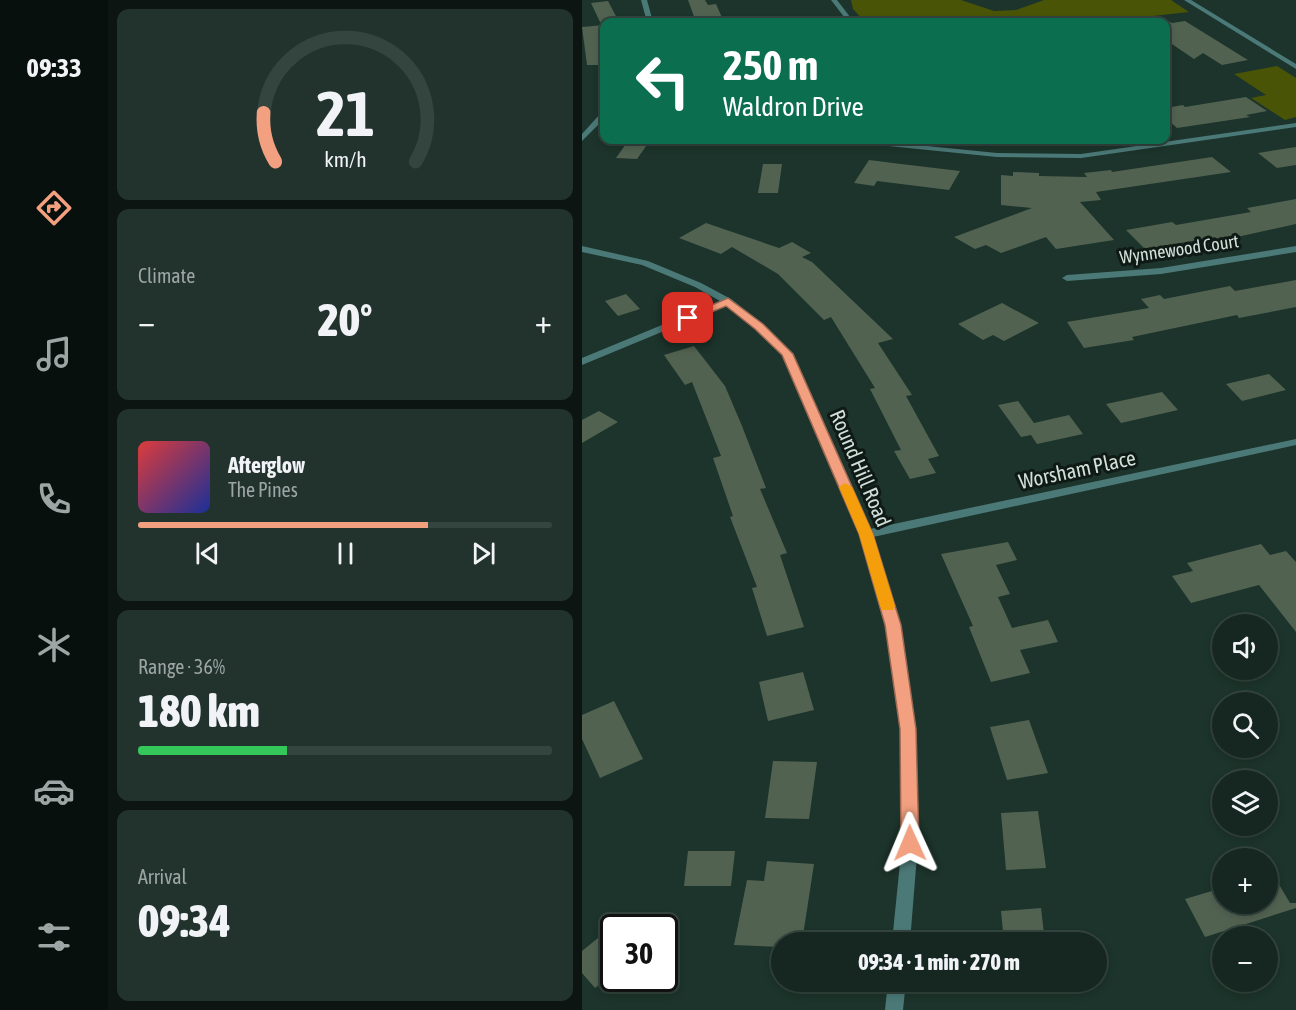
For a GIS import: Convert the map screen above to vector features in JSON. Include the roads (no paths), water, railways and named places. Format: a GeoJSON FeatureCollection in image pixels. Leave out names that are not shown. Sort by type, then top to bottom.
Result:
{"type":"FeatureCollection","features":[{"type":"Feature","properties":{"kind":"street"},"geometry":{"type":"LineString","coordinates":[[644,0],[649,18]]}},
{"type":"Feature","properties":{"kind":"street"},"geometry":{"type":"LineString","coordinates":[[834,0],[848,18]]}},
{"type":"Feature","properties":{"kind":"street"},"geometry":{"type":"LineString","coordinates":[[1187,0],[1296,67]]}},
{"type":"Feature","properties":{"kind":"street"},"geometry":{"type":"LineString","coordinates":[[582,139],[600,123]]}},
{"type":"Feature","properties":{"kind":"street"},"geometry":{"type":"LineString","coordinates":[[1170,143],[1296,125]]}},
{"type":"Feature","properties":{"kind":"street"},"geometry":{"type":"LineString","coordinates":[[899,144],[998,155],[1082,156],[1165,144]]}},
{"type":"Feature","properties":{"kind":"street","name":"Round Hill Road"},"geometry":{"type":"LineString","coordinates":[[582,249],[645,263],[698,285],[728,301],[759,326],[787,354],[866,534],[893,625],[908,729],[910,843],[902,932]]}},
{"type":"Feature","properties":{"kind":"street","name":"Wynnewood Court"},"geometry":{"type":"LineString","coordinates":[[1067,278],[1161,271],[1296,249]]}},
{"type":"Feature","properties":{"kind":"street"},"geometry":{"type":"LineString","coordinates":[[582,362],[728,301]]}},
{"type":"Feature","properties":{"kind":"street","name":"Worsham Place"},"geometry":{"type":"LineString","coordinates":[[866,534],[1296,442]]}},
{"type":"Feature","properties":{"kind":"street"},"geometry":{"type":"LineString","coordinates":[[894,1010],[896,992]]}}]}
